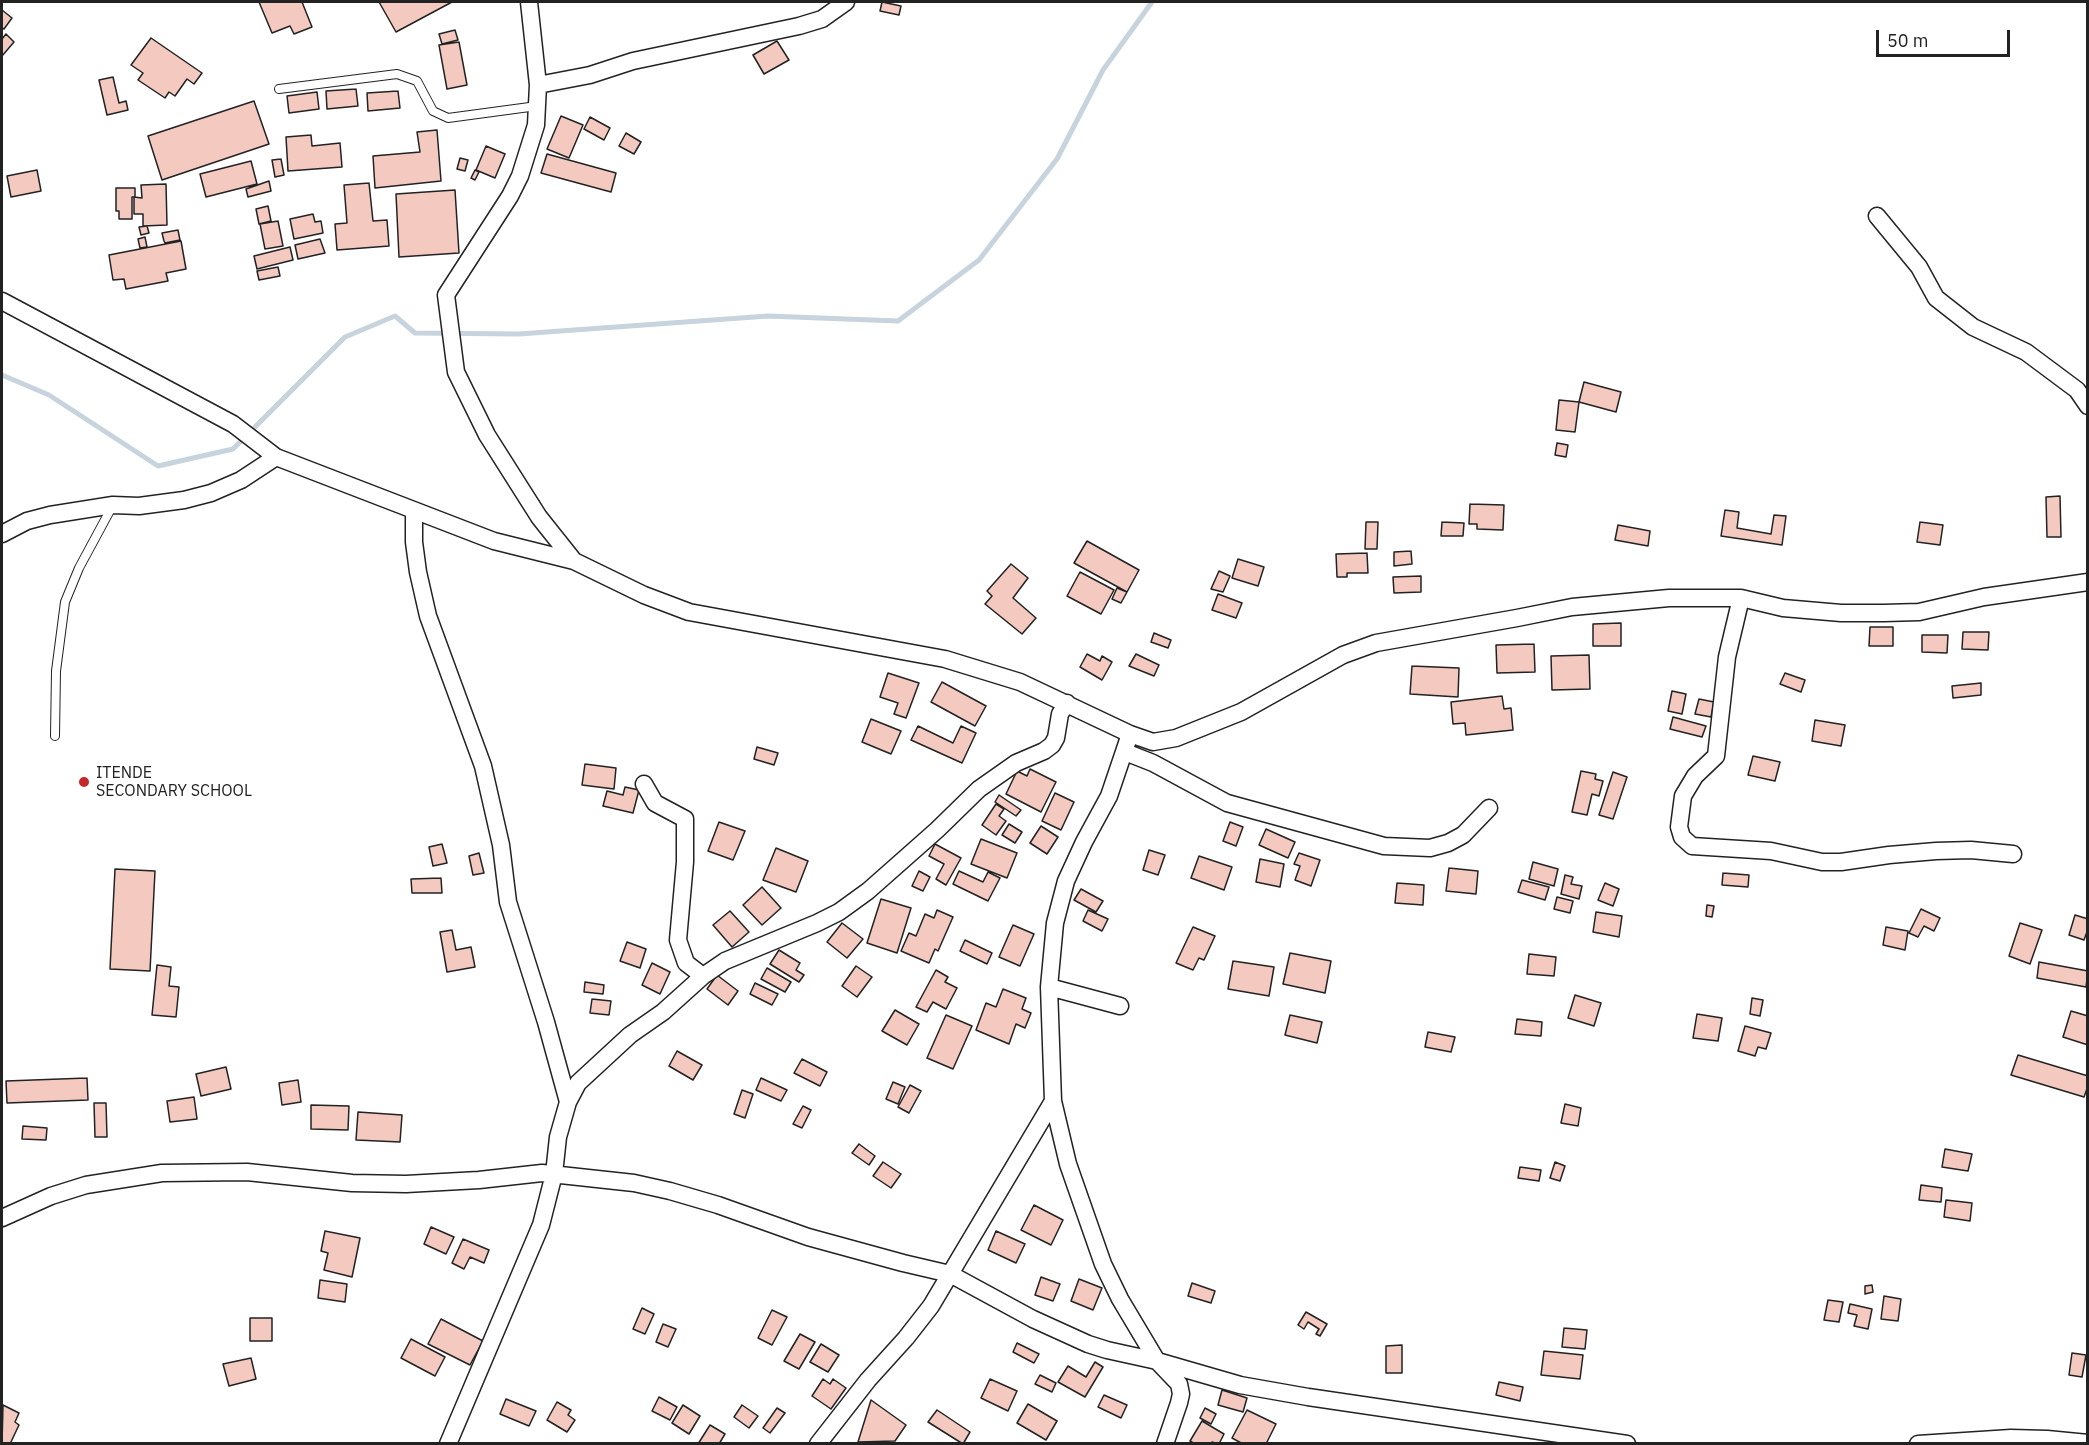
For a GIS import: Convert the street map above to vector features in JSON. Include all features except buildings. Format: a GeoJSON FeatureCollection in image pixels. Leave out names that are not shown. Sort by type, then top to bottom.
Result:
{"type":"FeatureCollection","features":[{"type":"Feature","properties":{"kind":"street"},"geometry":{"type":"LineString","coordinates":[[529,2],[538,85],[532,141],[520,176],[510,196],[446,295],[456,372],[487,435],[539,517],[574,561]]}},
{"type":"Feature","properties":{"kind":"street"},"geometry":{"type":"LineString","coordinates":[[538,85],[590,75],[633,61],[799,26],[822,19],[846,2]]}},
{"type":"Feature","properties":{"kind":"street"},"geometry":{"type":"LineString","coordinates":[[1877,216],[1919,267],[1936,298],[1973,327],[2026,352],[2077,390],[2088,406]]}},
{"type":"Feature","properties":{"kind":"street"},"geometry":{"type":"LineString","coordinates":[[2,301],[233,424],[270,451],[494,542],[574,561],[644,595],[688,612],[945,659],[1020,682],[1130,734],[1153,742],[1176,738],[1241,712],[1343,655],[1376,643],[1572,607],[1669,598],[1741,598],[1783,608],[1841,614],[1919,612],[1984,597],[2088,582]]}},
{"type":"Feature","properties":{"kind":"street"},"geometry":{"type":"LineString","coordinates":[[2,534],[27,521],[50,515],[114,506],[139,506],[184,500],[211,493],[241,480],[270,451]]}},
{"type":"Feature","properties":{"kind":"street"},"geometry":{"type":"LineString","coordinates":[[414,511],[417,562],[428,616],[483,766],[501,845],[508,902],[546,1022],[568,1102]]}},
{"type":"Feature","properties":{"kind":"street"},"geometry":{"type":"LineString","coordinates":[[1741,598],[1727,657],[1716,756],[1695,776],[1683,796],[1679,826],[1682,837],[1692,846],[1771,851],[1822,862],[1841,862],[1936,851],[1971,850],[2013,854]]}},
{"type":"Feature","properties":{"kind":"street"},"geometry":{"type":"LineString","coordinates":[[448,1443],[541,1225],[554,1174],[558,1137],[568,1102],[585,1074],[630,1035],[676,1002],[703,976],[725,961],[817,923],[839,912],[868,891],[979,789],[1016,763],[1052,745],[1056,738],[1060,714],[1068,703]]}},
{"type":"Feature","properties":{"kind":"street"},"geometry":{"type":"LineString","coordinates":[[1130,734],[1109,796],[1066,881],[1055,923],[1049,987],[1053,1101],[1068,1164],[1103,1264],[1120,1299],[1157,1361],[1179,1384],[1181,1394],[1164,1443]]}},
{"type":"Feature","properties":{"kind":"street"},"geometry":{"type":"LineString","coordinates":[[1125,752],[1153,763],[1227,803],[1384,846],[1430,848],[1448,843],[1463,835],[1488,808]]}},
{"type":"Feature","properties":{"kind":"street"},"geometry":{"type":"LineString","coordinates":[[644,784],[655,803],[685,819],[685,862],[678,940],[686,963],[703,976]]}},
{"type":"Feature","properties":{"kind":"street"},"geometry":{"type":"LineString","coordinates":[[1049,987],[1120,1006]]}},
{"type":"Feature","properties":{"kind":"street"},"geometry":{"type":"LineString","coordinates":[[818,1443],[931,1306],[1053,1101]]}},
{"type":"Feature","properties":{"kind":"street"},"geometry":{"type":"LineString","coordinates":[[2,1218],[51,1196],[86,1185],[162,1173],[247,1172],[352,1183],[406,1184],[479,1180],[527,1173],[634,1183],[718,1205],[808,1237],[950,1274],[1033,1319],[1089,1344],[1240,1385],[1627,1443]]}},
{"type":"Feature","properties":{"kind":"street"},"geometry":{"type":"LineString","coordinates":[[1918,1443],[2011,1438],[2088,1443]]}},
{"type":"Feature","properties":{"kind":"lane"},"geometry":{"type":"LineString","coordinates":[[279,89],[397,74],[417,81],[433,111],[448,118],[537,106]]}},
{"type":"Feature","properties":{"kind":"lane"},"geometry":{"type":"LineString","coordinates":[[55,736],[56,671],[65,602],[79,568],[114,506]]}},
{"type":"Feature","properties":{"kind":"waterway"},"geometry":{"type":"LineString","coordinates":[[2,375],[49,395],[158,466],[233,449],[345,337],[395,316],[415,333],[519,334],[768,316],[898,321],[979,260],[1057,159],[1103,70],[1152,2]]}},
{"type":"Feature","properties":{"kind":"place","name":"ITENDE SECONDARY SCHOOL"},"geometry":{"type":"Point","coordinates":[84,782]}}]}
